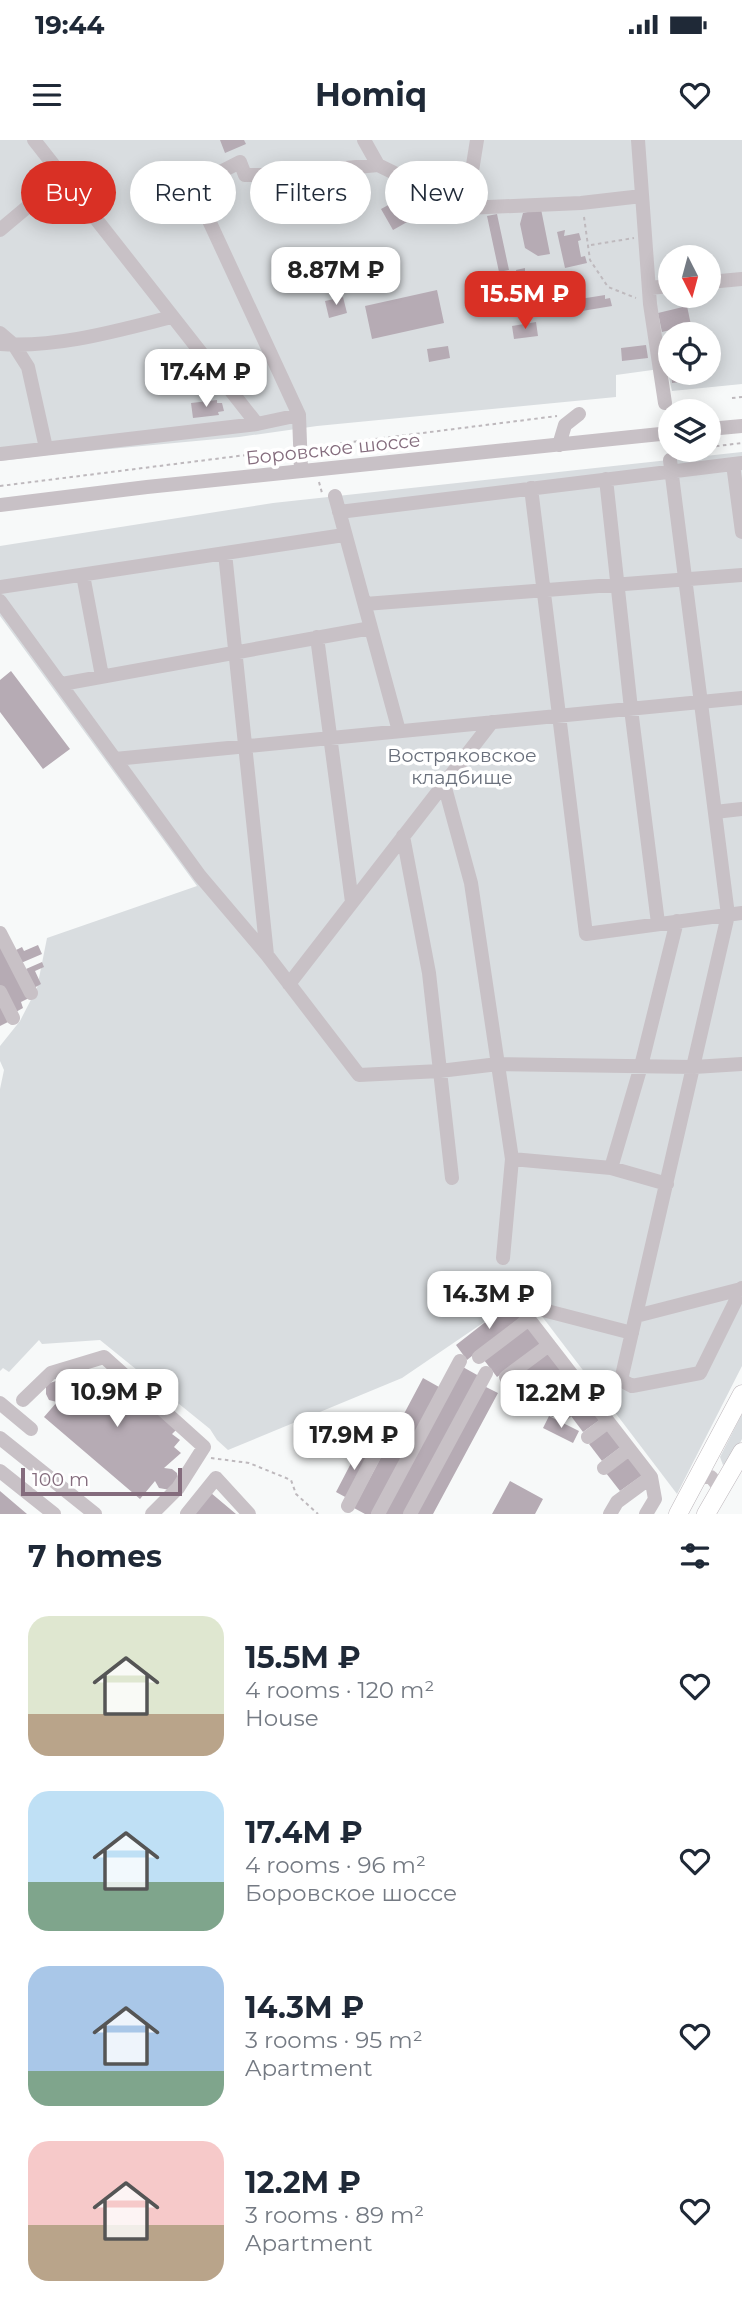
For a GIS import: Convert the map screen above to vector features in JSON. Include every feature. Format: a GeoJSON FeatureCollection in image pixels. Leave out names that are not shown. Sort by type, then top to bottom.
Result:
{"type":"FeatureCollection","features":[{"type":"Feature","properties":{"kind":"main road"},"geometry":{"type":"LineString","coordinates":[[678,1514],[742,1394]]}},
{"type":"Feature","properties":{"kind":"main road"},"geometry":{"type":"LineString","coordinates":[[706,1514],[739,1458]]}},
{"type":"Feature","properties":{"kind":"street"},"geometry":{"type":"LineString","coordinates":[[34,140],[50,161]]}},
{"type":"Feature","properties":{"kind":"street"},"geometry":{"type":"LineString","coordinates":[[363,140],[378,165]]}},
{"type":"Feature","properties":{"kind":"street"},"geometry":{"type":"LineString","coordinates":[[474,161],[477,140]]}},
{"type":"Feature","properties":{"kind":"street"},"geometry":{"type":"LineString","coordinates":[[638,140],[650,304],[664,399]]}},
{"type":"Feature","properties":{"kind":"street"},"geometry":{"type":"LineString","coordinates":[[300,471],[299,415],[193,186],[240,162],[245,175],[378,165],[385,168]]}},
{"type":"Feature","properties":{"kind":"street"},"geometry":{"type":"LineString","coordinates":[[488,207],[581,203],[642,196]]}},
{"type":"Feature","properties":{"kind":"street"},"geometry":{"type":"LineString","coordinates":[[0,230],[21,212]]}},
{"type":"Feature","properties":{"kind":"street"},"geometry":{"type":"LineString","coordinates":[[100,224],[257,424]]}},
{"type":"Feature","properties":{"kind":"street"},"geometry":{"type":"LineString","coordinates":[[721,281],[742,279]]}},
{"type":"Feature","properties":{"kind":"street"},"geometry":{"type":"LineString","coordinates":[[649,288],[658,287]]}},
{"type":"Feature","properties":{"kind":"street"},"geometry":{"type":"LineString","coordinates":[[7,345],[86,338],[172,317]]}},
{"type":"Feature","properties":{"kind":"street"},"geometry":{"type":"LineString","coordinates":[[0,333],[7,345],[28,367],[46,448]]}},
{"type":"Feature","properties":{"kind":"street"},"geometry":{"type":"LineString","coordinates":[[559,445],[565,425],[579,414]]}},
{"type":"Feature","properties":{"kind":"street"},"geometry":{"type":"LineString","coordinates":[[0,454],[257,424],[299,415]]}},
{"type":"Feature","properties":{"kind":"street"},"geometry":{"type":"LineString","coordinates":[[721,428],[742,426]]}},
{"type":"Feature","properties":{"kind":"street","name":"Боровское шоссе"},"geometry":{"type":"LineString","coordinates":[[0,505],[146,486],[658,434]]}},
{"type":"Feature","properties":{"kind":"street"},"geometry":{"type":"LineString","coordinates":[[339,512],[606,479],[671,465],[737,464],[742,531]]}},
{"type":"Feature","properties":{"kind":"street"},"geometry":{"type":"LineString","coordinates":[[671,465],[715,812],[735,914],[694,1067],[621,1380],[632,1386],[700,1373],[742,1289]]}},
{"type":"Feature","properties":{"kind":"street"},"geometry":{"type":"LineString","coordinates":[[606,479],[631,709],[659,923]]}},
{"type":"Feature","properties":{"kind":"street"},"geometry":{"type":"LineString","coordinates":[[531,488],[586,934],[735,914]]}},
{"type":"Feature","properties":{"kind":"street"},"geometry":{"type":"LineString","coordinates":[[335,496],[399,731]]}},
{"type":"Feature","properties":{"kind":"street"},"geometry":{"type":"LineString","coordinates":[[0,587],[344,535]]}},
{"type":"Feature","properties":{"kind":"street"},"geometry":{"type":"LineString","coordinates":[[225,553],[267,955]]}},
{"type":"Feature","properties":{"kind":"street"},"geometry":{"type":"LineString","coordinates":[[83,575],[102,677]]}},
{"type":"Feature","properties":{"kind":"street"},"geometry":{"type":"LineString","coordinates":[[365,604],[742,575]]}},
{"type":"Feature","properties":{"kind":"street"},"geometry":{"type":"LineString","coordinates":[[0,601],[200,876],[267,955],[359,1076],[498,1064],[694,1067],[742,1064]]}},
{"type":"Feature","properties":{"kind":"street"},"geometry":{"type":"LineString","coordinates":[[62,684],[371,628]]}},
{"type":"Feature","properties":{"kind":"street"},"geometry":{"type":"LineString","coordinates":[[317,637],[352,902]]}},
{"type":"Feature","properties":{"kind":"street"},"geometry":{"type":"LineString","coordinates":[[115,759],[742,698]]}},
{"type":"Feature","properties":{"kind":"street"},"geometry":{"type":"LineString","coordinates":[[289,984],[492,722]]}},
{"type":"Feature","properties":{"kind":"street"},"geometry":{"type":"LineString","coordinates":[[444,784],[471,883],[512,1159],[503,1258]]}},
{"type":"Feature","properties":{"kind":"street"},"geometry":{"type":"LineString","coordinates":[[715,812],[742,809]]}},
{"type":"Feature","properties":{"kind":"street"},"geometry":{"type":"LineString","coordinates":[[403,836],[429,973],[452,1178]]}},
{"type":"Feature","properties":{"kind":"street"},"geometry":{"type":"LineString","coordinates":[[611,1168],[641,1066],[677,921]]}},
{"type":"Feature","properties":{"kind":"street"},"geometry":{"type":"LineString","coordinates":[[0,933],[31,993]]}},
{"type":"Feature","properties":{"kind":"street"},"geometry":{"type":"LineString","coordinates":[[0,992],[13,1018]]}},
{"type":"Feature","properties":{"kind":"street"},"geometry":{"type":"LineString","coordinates":[[512,1159],[611,1168],[667,1184]]}},
{"type":"Feature","properties":{"kind":"street"},"geometry":{"type":"LineString","coordinates":[[636,1316],[742,1289]]}},
{"type":"Feature","properties":{"kind":"street"},"geometry":{"type":"LineString","coordinates":[[518,1305],[651,1477],[655,1499],[646,1514]]}},
{"type":"Feature","properties":{"kind":"street"},"geometry":{"type":"LineString","coordinates":[[543,1310],[632,1333]]}},
{"type":"Feature","properties":{"kind":"street"},"geometry":{"type":"LineString","coordinates":[[479,1357],[529,1319]]}},
{"type":"Feature","properties":{"kind":"street"},"geometry":{"type":"LineString","coordinates":[[506,1377],[549,1345]]}},
{"type":"Feature","properties":{"kind":"street"},"geometry":{"type":"LineString","coordinates":[[23,1400],[51,1373],[104,1357],[204,1447],[178,1488],[152,1514]]}},
{"type":"Feature","properties":{"kind":"street"},"geometry":{"type":"LineString","coordinates":[[378,1514],[460,1361]]}},
{"type":"Feature","properties":{"kind":"street"},"geometry":{"type":"LineString","coordinates":[[532,1399],[569,1371]]}},
{"type":"Feature","properties":{"kind":"street"},"geometry":{"type":"LineString","coordinates":[[410,1514],[486,1373]]}},
{"type":"Feature","properties":{"kind":"street"},"geometry":{"type":"LineString","coordinates":[[562,1415],[588,1395]]}},
{"type":"Feature","properties":{"kind":"street"},"geometry":{"type":"LineString","coordinates":[[0,1403],[31,1429]]}},
{"type":"Feature","properties":{"kind":"street"},"geometry":{"type":"LineString","coordinates":[[588,1437],[608,1422]]}},
{"type":"Feature","properties":{"kind":"street"},"geometry":{"type":"LineString","coordinates":[[0,1438],[95,1514]]}},
{"type":"Feature","properties":{"kind":"street"},"geometry":{"type":"LineString","coordinates":[[604,1468],[629,1449]]}},
{"type":"Feature","properties":{"kind":"street"},"geometry":{"type":"LineString","coordinates":[[711,1453],[710,1462],[720,1472],[729,1471],[739,1458]]}},
{"type":"Feature","properties":{"kind":"street"},"geometry":{"type":"LineString","coordinates":[[348,1507],[376,1454]]}},
{"type":"Feature","properties":{"kind":"street"},"geometry":{"type":"LineString","coordinates":[[0,1471],[54,1514]]}},
{"type":"Feature","properties":{"kind":"street"},"geometry":{"type":"LineString","coordinates":[[695,1482],[702,1476],[711,1477],[719,1487],[717,1495]]}},
{"type":"Feature","properties":{"kind":"street"},"geometry":{"type":"LineString","coordinates":[[610,1514],[617,1502],[651,1477]]}},
{"type":"Feature","properties":{"kind":"street"},"geometry":{"type":"LineString","coordinates":[[187,1514],[216,1478],[249,1514]]}},
{"type":"Feature","properties":{"kind":"path"},"geometry":{"type":"LineString","coordinates":[[581,203],[590,260],[608,288],[650,304]]}},
{"type":"Feature","properties":{"kind":"path"},"geometry":{"type":"LineString","coordinates":[[589,245],[645,237]]}},
{"type":"Feature","properties":{"kind":"path"},"geometry":{"type":"LineString","coordinates":[[732,398],[742,397]]}},
{"type":"Feature","properties":{"kind":"path"},"geometry":{"type":"LineString","coordinates":[[721,446],[742,443]]}},
{"type":"Feature","properties":{"kind":"path"},"geometry":{"type":"LineString","coordinates":[[200,1456],[249,1462],[291,1480],[296,1494],[318,1514]]}},
{"type":"Feature","properties":{"kind":"green space"},"geometry":{"type":"Polygon","coordinates":[[[0,140],[742,140],[742,384],[672,391],[671,385],[721,385],[721,322],[658,322],[658,369],[616,375],[616,397],[0,461],[0,140]]]}},
{"type":"Feature","properties":{"kind":"green space","name":"Востряковское кладбище"},"geometry":{"type":"Polygon","coordinates":[[[742,452],[742,1366],[677,1494],[522,1290],[515,1301],[402,1378],[228,1450],[210,1429],[100,1340],[42,1344],[39,1340],[9,1372],[3,1368],[0,1371],[0,1089],[4,1070],[0,1061],[0,1046],[20,1021],[37,988],[47,938],[197,886],[0,616],[0,546],[273,503],[658,461],[721,462],[721,454],[742,452]]]}},
{"type":"Feature","properties":{"kind":"green space"},"geometry":{"type":"Polygon","coordinates":[[[742,1414],[742,1439],[730,1462],[723,1465],[720,1457],[742,1414]]]}},
{"type":"Feature","properties":{"kind":"building"},"geometry":{"type":"Polygon","coordinates":[[[220,140],[244,140],[246,144],[225,153],[220,140]]]}},
{"type":"Feature","properties":{"kind":"building"},"geometry":{"type":"Polygon","coordinates":[[[541,209],[550,254],[538,256],[525,248],[520,224],[523,213],[541,209]]]}},
{"type":"Feature","properties":{"kind":"building"},"geometry":{"type":"Polygon","coordinates":[[[497,214],[509,270],[499,272],[488,216],[497,214]]]}},
{"type":"Feature","properties":{"kind":"building"},"geometry":{"type":"Polygon","coordinates":[[[390,224],[404,224],[393,230],[390,224]]]}},
{"type":"Feature","properties":{"kind":"building"},"geometry":{"type":"Polygon","coordinates":[[[565,230],[564,236],[579,233],[581,257],[585,256],[587,263],[565,268],[557,232],[565,230]]]}},
{"type":"Feature","properties":{"kind":"building"},"geometry":{"type":"Polygon","coordinates":[[[525,268],[525,274],[540,271],[541,279],[527,281],[530,304],[542,302],[543,311],[522,314],[516,270],[525,268]]]}},
{"type":"Feature","properties":{"kind":"building"},"geometry":{"type":"Polygon","coordinates":[[[552,286],[556,302],[544,306],[539,290],[552,286]]]}},
{"type":"Feature","properties":{"kind":"building"},"geometry":{"type":"Polygon","coordinates":[[[573,289],[575,297],[567,303],[563,292],[573,289]]]}},
{"type":"Feature","properties":{"kind":"building"},"geometry":{"type":"Polygon","coordinates":[[[437,290],[444,323],[372,339],[365,306],[437,290]]]}},
{"type":"Feature","properties":{"kind":"building"},"geometry":{"type":"Polygon","coordinates":[[[605,295],[605,299],[610,298],[612,306],[582,311],[580,299],[605,295]]]}},
{"type":"Feature","properties":{"kind":"building"},"geometry":{"type":"Polygon","coordinates":[[[343,297],[347,313],[329,318],[325,301],[343,297]]]}},
{"type":"Feature","properties":{"kind":"building"},"geometry":{"type":"Polygon","coordinates":[[[687,308],[690,322],[660,322],[658,313],[687,308]]]}},
{"type":"Feature","properties":{"kind":"building"},"geometry":{"type":"Polygon","coordinates":[[[536,322],[538,336],[514,339],[512,326],[536,322]]]}},
{"type":"Feature","properties":{"kind":"building"},"geometry":{"type":"Polygon","coordinates":[[[646,345],[648,358],[622,361],[621,348],[646,345]]]}},
{"type":"Feature","properties":{"kind":"building"},"geometry":{"type":"Polygon","coordinates":[[[448,346],[450,358],[429,362],[427,349],[448,346]]]}},
{"type":"Feature","properties":{"kind":"building"},"geometry":{"type":"Polygon","coordinates":[[[217,400],[217,403],[222,403],[224,411],[218,412],[219,415],[193,418],[191,403],[217,400]]]}},
{"type":"Feature","properties":{"kind":"building"},"geometry":{"type":"Polygon","coordinates":[[[11,671],[70,749],[43,769],[0,712],[0,680],[11,671]]]}},
{"type":"Feature","properties":{"kind":"building"},"geometry":{"type":"Polygon","coordinates":[[[0,942],[29,998],[21,1002],[23,1008],[14,1013],[0,985],[0,942]]]}},
{"type":"Feature","properties":{"kind":"building"},"geometry":{"type":"Polygon","coordinates":[[[38,945],[42,954],[21,963],[16,950],[22,947],[24,951],[38,945]]]}},
{"type":"Feature","properties":{"kind":"building"},"geometry":{"type":"Polygon","coordinates":[[[42,962],[44,967],[35,971],[41,984],[34,988],[26,969],[42,962]]]}},
{"type":"Feature","properties":{"kind":"building"},"geometry":{"type":"Polygon","coordinates":[[[0,1004],[8,1022],[0,1026],[0,1004]]]}},
{"type":"Feature","properties":{"kind":"building"},"geometry":{"type":"Polygon","coordinates":[[[511,1302],[522,1316],[467,1360],[456,1345],[511,1302]]]}},
{"type":"Feature","properties":{"kind":"building"},"geometry":{"type":"Polygon","coordinates":[[[530,1326],[543,1342],[497,1377],[484,1360],[530,1326]]]}},
{"type":"Feature","properties":{"kind":"building"},"geometry":{"type":"Polygon","coordinates":[[[549,1351],[563,1368],[521,1400],[508,1383],[549,1351]]]}},
{"type":"Feature","properties":{"kind":"building"},"geometry":{"type":"Polygon","coordinates":[[[110,1366],[179,1427],[172,1434],[180,1440],[174,1447],[181,1453],[164,1468],[177,1473],[178,1479],[170,1490],[159,1488],[155,1481],[140,1499],[44,1417],[57,1402],[49,1400],[46,1384],[63,1379],[70,1387],[80,1374],[86,1378],[91,1370],[100,1378],[110,1366]]]}},
{"type":"Feature","properties":{"kind":"building"},"geometry":{"type":"Polygon","coordinates":[[[461,1366],[479,1376],[404,1514],[381,1514],[461,1366]]]}},
{"type":"Feature","properties":{"kind":"building"},"geometry":{"type":"Polygon","coordinates":[[[423,1378],[439,1387],[371,1514],[365,1514],[354,1508],[423,1378]]]}},
{"type":"Feature","properties":{"kind":"building"},"geometry":{"type":"Polygon","coordinates":[[[570,1378],[582,1394],[552,1417],[540,1400],[570,1378]]]}},
{"type":"Feature","properties":{"kind":"building"},"geometry":{"type":"Polygon","coordinates":[[[484,1386],[498,1393],[433,1514],[415,1514],[484,1386]]]}},
{"type":"Feature","properties":{"kind":"building"},"geometry":{"type":"Polygon","coordinates":[[[589,1403],[601,1419],[583,1432],[571,1416],[589,1403]]]}},
{"type":"Feature","properties":{"kind":"building"},"geometry":{"type":"Polygon","coordinates":[[[549,1416],[579,1431],[573,1443],[543,1428],[549,1416]]]}},
{"type":"Feature","properties":{"kind":"building"},"geometry":{"type":"Polygon","coordinates":[[[609,1429],[622,1446],[602,1461],[589,1444],[609,1429]]]}},
{"type":"Feature","properties":{"kind":"building"},"geometry":{"type":"Polygon","coordinates":[[[360,1446],[371,1452],[347,1498],[336,1492],[360,1446]]]}},
{"type":"Feature","properties":{"kind":"building"},"geometry":{"type":"Polygon","coordinates":[[[630,1455],[644,1474],[620,1491],[606,1473],[630,1455]]]}},
{"type":"Feature","properties":{"kind":"building"},"geometry":{"type":"Polygon","coordinates":[[[510,1481],[543,1499],[535,1514],[492,1514],[510,1481]]]}},
{"type":"Feature","properties":{"kind":"building"},"geometry":{"type":"Polygon","coordinates":[[[0,1491],[27,1514],[0,1514],[0,1491]]]}},
{"type":"Feature","properties":{"kind":"building"},"geometry":{"type":"Polygon","coordinates":[[[211,1493],[236,1514],[194,1514],[211,1493]]]}}]}
